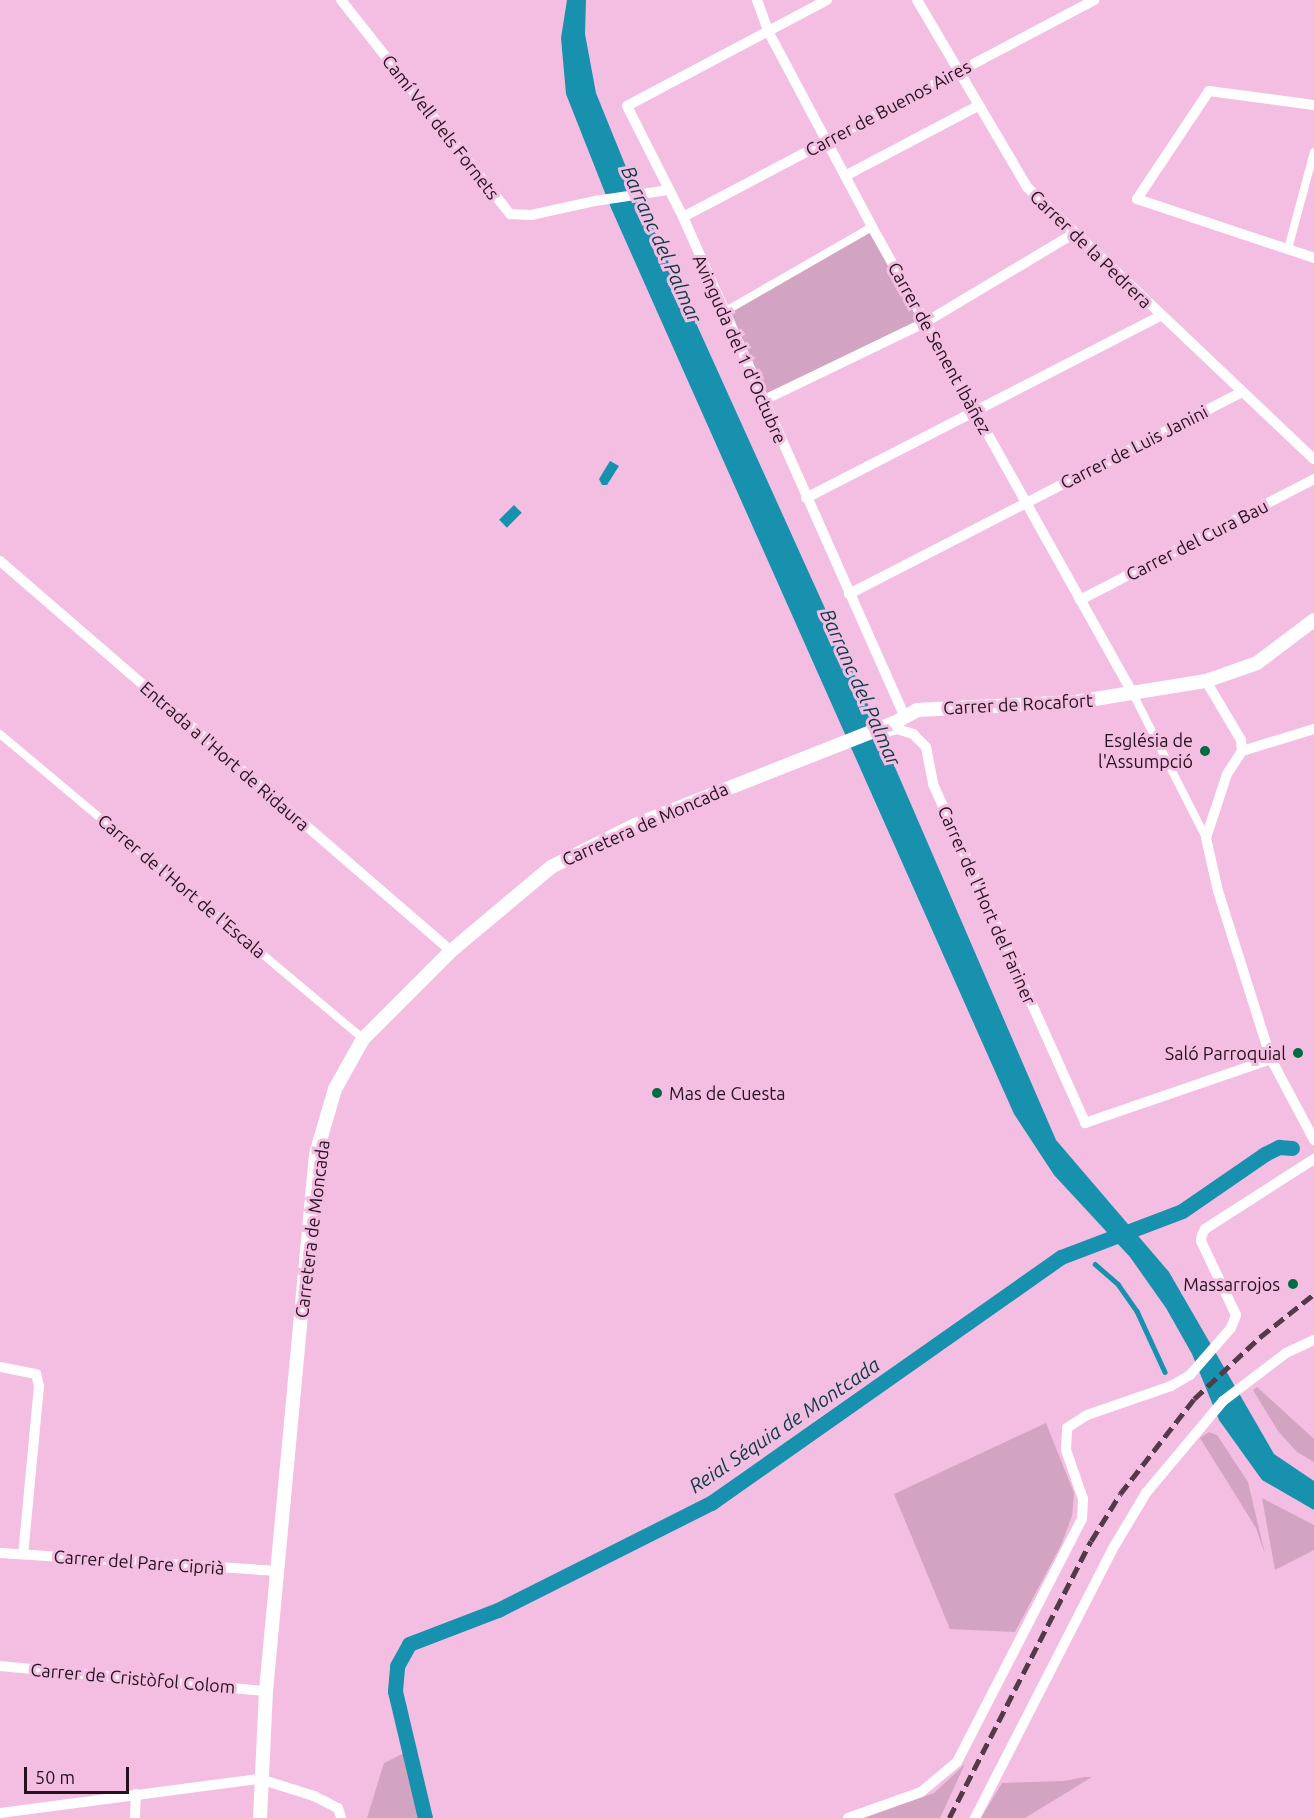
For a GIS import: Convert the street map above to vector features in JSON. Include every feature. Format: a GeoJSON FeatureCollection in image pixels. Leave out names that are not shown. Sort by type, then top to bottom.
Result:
{"type":"FeatureCollection","features":[{"type":"Feature","properties":{"kind":"street","name":"Camí Vell dels Fornets"},"geometry":{"type":"LineString","coordinates":[[341,0],[510,214],[531,215],[595,201],[669,190]]}},
{"type":"Feature","properties":{"kind":"street","name":"Carrer de Senent Ibàñez"},"geometry":{"type":"LineString","coordinates":[[757,0],[768,31],[872,227],[1132,692]]}},
{"type":"Feature","properties":{"kind":"street"},"geometry":{"type":"LineString","coordinates":[[768,31],[827,0]]}},
{"type":"Feature","properties":{"kind":"street","name":"Carrer de la Pedrera"},"geometry":{"type":"LineString","coordinates":[[917,0],[957,72],[1027,187],[1073,234],[1314,459]]}},
{"type":"Feature","properties":{"kind":"street","name":"Carrer de Buenos Aires"},"geometry":{"type":"LineString","coordinates":[[683,217],[1094,0]]}},
{"type":"Feature","properties":{"kind":"street","name":"Avinguda del 1 d'Octubre"},"geometry":{"type":"LineString","coordinates":[[768,31],[627,106],[683,217],[762,401],[849,594]]}},
{"type":"Feature","properties":{"kind":"street"},"geometry":{"type":"LineString","coordinates":[[1314,105],[1209,92],[1137,199],[1314,258]]}},
{"type":"Feature","properties":{"kind":"street"},"geometry":{"type":"LineString","coordinates":[[845,176],[978,106]]}},
{"type":"Feature","properties":{"kind":"street"},"geometry":{"type":"LineString","coordinates":[[1288,249],[1314,152]]}},
{"type":"Feature","properties":{"kind":"street"},"geometry":{"type":"LineString","coordinates":[[724,312],[872,227]]}},
{"type":"Feature","properties":{"kind":"street"},"geometry":{"type":"LineString","coordinates":[[762,401],[926,322],[1073,234]]}},
{"type":"Feature","properties":{"kind":"street"},"geometry":{"type":"LineString","coordinates":[[806,498],[975,408],[1160,316]]}},
{"type":"Feature","properties":{"kind":"street","name":"Carrer de Luis Janini"},"geometry":{"type":"LineString","coordinates":[[849,594],[1242,392]]}},
{"type":"Feature","properties":{"kind":"street","name":"Carrer del Cura Bau"},"geometry":{"type":"LineString","coordinates":[[1080,600],[1314,479]]}},
{"type":"Feature","properties":{"kind":"street","name":"Entrada a l'Hort de Ridaura"},"geometry":{"type":"LineString","coordinates":[[0,561],[451,951]]}},
{"type":"Feature","properties":{"kind":"street"},"geometry":{"type":"LineString","coordinates":[[849,594],[899,722]]}},
{"type":"Feature","properties":{"kind":"street","name":"Carrer de Rocafort"},"geometry":{"type":"LineString","coordinates":[[899,722],[930,709],[1068,703],[1206,681],[1257,663],[1314,620]]}},
{"type":"Feature","properties":{"kind":"street"},"geometry":{"type":"LineString","coordinates":[[1206,681],[1241,740],[1242,751],[1227,774],[1206,838]]}},
{"type":"Feature","properties":{"kind":"street"},"geometry":{"type":"LineString","coordinates":[[1132,692],[1206,838],[1218,891],[1271,1059],[1314,1140]]}},
{"type":"Feature","properties":{"kind":"street","name":"Carretera de Moncada"},"geometry":{"type":"LineString","coordinates":[[260,1818],[260,1779],[266,1691],[316,1154],[335,1089],[363,1039],[451,951],[551,867],[635,825],[837,744],[899,722]]}},
{"type":"Feature","properties":{"kind":"street","name":"Carrer de l'Hort del Fariner"},"geometry":{"type":"LineString","coordinates":[[899,722],[926,747],[933,784],[1085,1123],[1271,1059]]}},
{"type":"Feature","properties":{"kind":"street"},"geometry":{"type":"LineString","coordinates":[[1242,751],[1314,729]]}},
{"type":"Feature","properties":{"kind":"street","name":"Carrer de l'Hort de l'Escala"},"geometry":{"type":"LineString","coordinates":[[0,734],[363,1039]]}},
{"type":"Feature","properties":{"kind":"street"},"geometry":{"type":"LineString","coordinates":[[848,1818],[921,1792],[957,1762],[1082,1519],[1083,1499],[1066,1450],[1067,1428],[1087,1415],[1171,1386],[1190,1375],[1231,1328],[1236,1315],[1201,1241],[1205,1229],[1314,1159]]}},
{"type":"Feature","properties":{"kind":"street"},"geometry":{"type":"LineString","coordinates":[[975,1818],[1115,1545],[1146,1493],[1223,1401],[1286,1353],[1314,1340]]}},
{"type":"Feature","properties":{"kind":"street"},"geometry":{"type":"LineString","coordinates":[[0,1367],[36,1374],[39,1386],[23,1554]]}},
{"type":"Feature","properties":{"kind":"street","name":"Carrer del Pare Ciprià"},"geometry":{"type":"LineString","coordinates":[[0,1553],[277,1571]]}},
{"type":"Feature","properties":{"kind":"street","name":"Carrer de Cristòfol Colom"},"geometry":{"type":"LineString","coordinates":[[0,1666],[266,1691]]}},
{"type":"Feature","properties":{"kind":"street"},"geometry":{"type":"LineString","coordinates":[[0,1813],[35,1813],[136,1794],[260,1779],[314,1796],[338,1808],[341,1818]]}},
{"type":"Feature","properties":{"kind":"street"},"geometry":{"type":"LineString","coordinates":[[135,1818],[136,1794]]}},
{"type":"Feature","properties":{"kind":"shaded area"},"geometry":{"type":"Polygon","coordinates":[[[873,227],[924,321],[763,399],[727,313],[873,227]]]}},
{"type":"Feature","properties":{"kind":"shaded area"},"geometry":{"type":"Polygon","coordinates":[[[1257,1387],[1314,1439],[1314,1462],[1297,1452],[1278,1431],[1253,1390],[1257,1387]]]}},
{"type":"Feature","properties":{"kind":"shaded area"},"geometry":{"type":"Polygon","coordinates":[[[1046,1423],[1074,1493],[1072,1516],[1061,1545],[1015,1632],[950,1629],[894,1494],[1046,1423]]]}},
{"type":"Feature","properties":{"kind":"shaded area"},"geometry":{"type":"Polygon","coordinates":[[[1209,1432],[1217,1435],[1248,1482],[1265,1554],[1256,1528],[1200,1438],[1209,1432]]]}},
{"type":"Feature","properties":{"kind":"shaded area"},"geometry":{"type":"Polygon","coordinates":[[[1262,1498],[1314,1525],[1314,1550],[1275,1570],[1262,1498]]]}},
{"type":"Feature","properties":{"kind":"shaded area"},"geometry":{"type":"Polygon","coordinates":[[[404,1753],[420,1818],[367,1818],[384,1763],[404,1753]]]}},
{"type":"Feature","properties":{"kind":"shaded area"},"geometry":{"type":"Polygon","coordinates":[[[965,1764],[940,1818],[864,1818],[934,1793],[965,1764]]]}},
{"type":"Feature","properties":{"kind":"shaded area"},"geometry":{"type":"Polygon","coordinates":[[[1092,1777],[1025,1818],[981,1818],[1002,1783],[1064,1781],[1092,1777]]]}},
{"type":"Feature","properties":{"kind":"water"},"geometry":{"type":"Polygon","coordinates":[[[567,0],[586,0],[585,34],[596,93],[630,177],[856,677],[1056,1140],[1169,1272],[1274,1454],[1314,1481],[1314,1510],[1262,1480],[1219,1420],[1192,1354],[1166,1308],[1130,1257],[1054,1175],[1014,1114],[611,208],[566,94],[561,38],[567,0]]]}},
{"type":"Feature","properties":{"kind":"water"},"geometry":{"type":"Polygon","coordinates":[[[610,461],[619,466],[607,485],[602,485],[599,479],[610,461]]]}},
{"type":"Feature","properties":{"kind":"water"},"geometry":{"type":"Polygon","coordinates":[[[514,505],[522,513],[507,528],[499,520],[514,505]]]}},
{"type":"Feature","properties":{"kind":"waterway","name":"Reial Séquia de Montcada"},"geometry":{"type":"LineString","coordinates":[[425,1818],[395,1691],[397,1666],[409,1644],[498,1610],[711,1503],[1061,1257],[1182,1211],[1265,1154],[1279,1147],[1292,1148]]}},
{"type":"Feature","properties":{"kind":"waterway"},"geometry":{"type":"LineString","coordinates":[[1095,1264],[1118,1284],[1137,1311],[1165,1372]]}},
{"type":"Feature","properties":{"kind":"railway"},"geometry":{"type":"LineString","coordinates":[[949,1818],[1091,1541],[1120,1494],[1194,1399],[1260,1337],[1314,1294]]}},
{"type":"Feature","properties":{"kind":"place","name":"Església de l'Assumpció"},"geometry":{"type":"Point","coordinates":[1205,751]}},
{"type":"Feature","properties":{"kind":"place","name":"Saló Parroquial"},"geometry":{"type":"Point","coordinates":[1298,1053]}},
{"type":"Feature","properties":{"kind":"place","name":"Mas de Cuesta"},"geometry":{"type":"Point","coordinates":[657,1093]}},
{"type":"Feature","properties":{"kind":"place","name":"Massarrojos"},"geometry":{"type":"Point","coordinates":[1293,1284]}},
{"type":"Feature","properties":{"kind":"water label","name":"Barranc del Palmar"},"geometry":{"type":"Point","coordinates":[662,244]}},
{"type":"Feature","properties":{"kind":"water label","name":"Barranc del Palmar"},"geometry":{"type":"Point","coordinates":[861,687]}}]}
